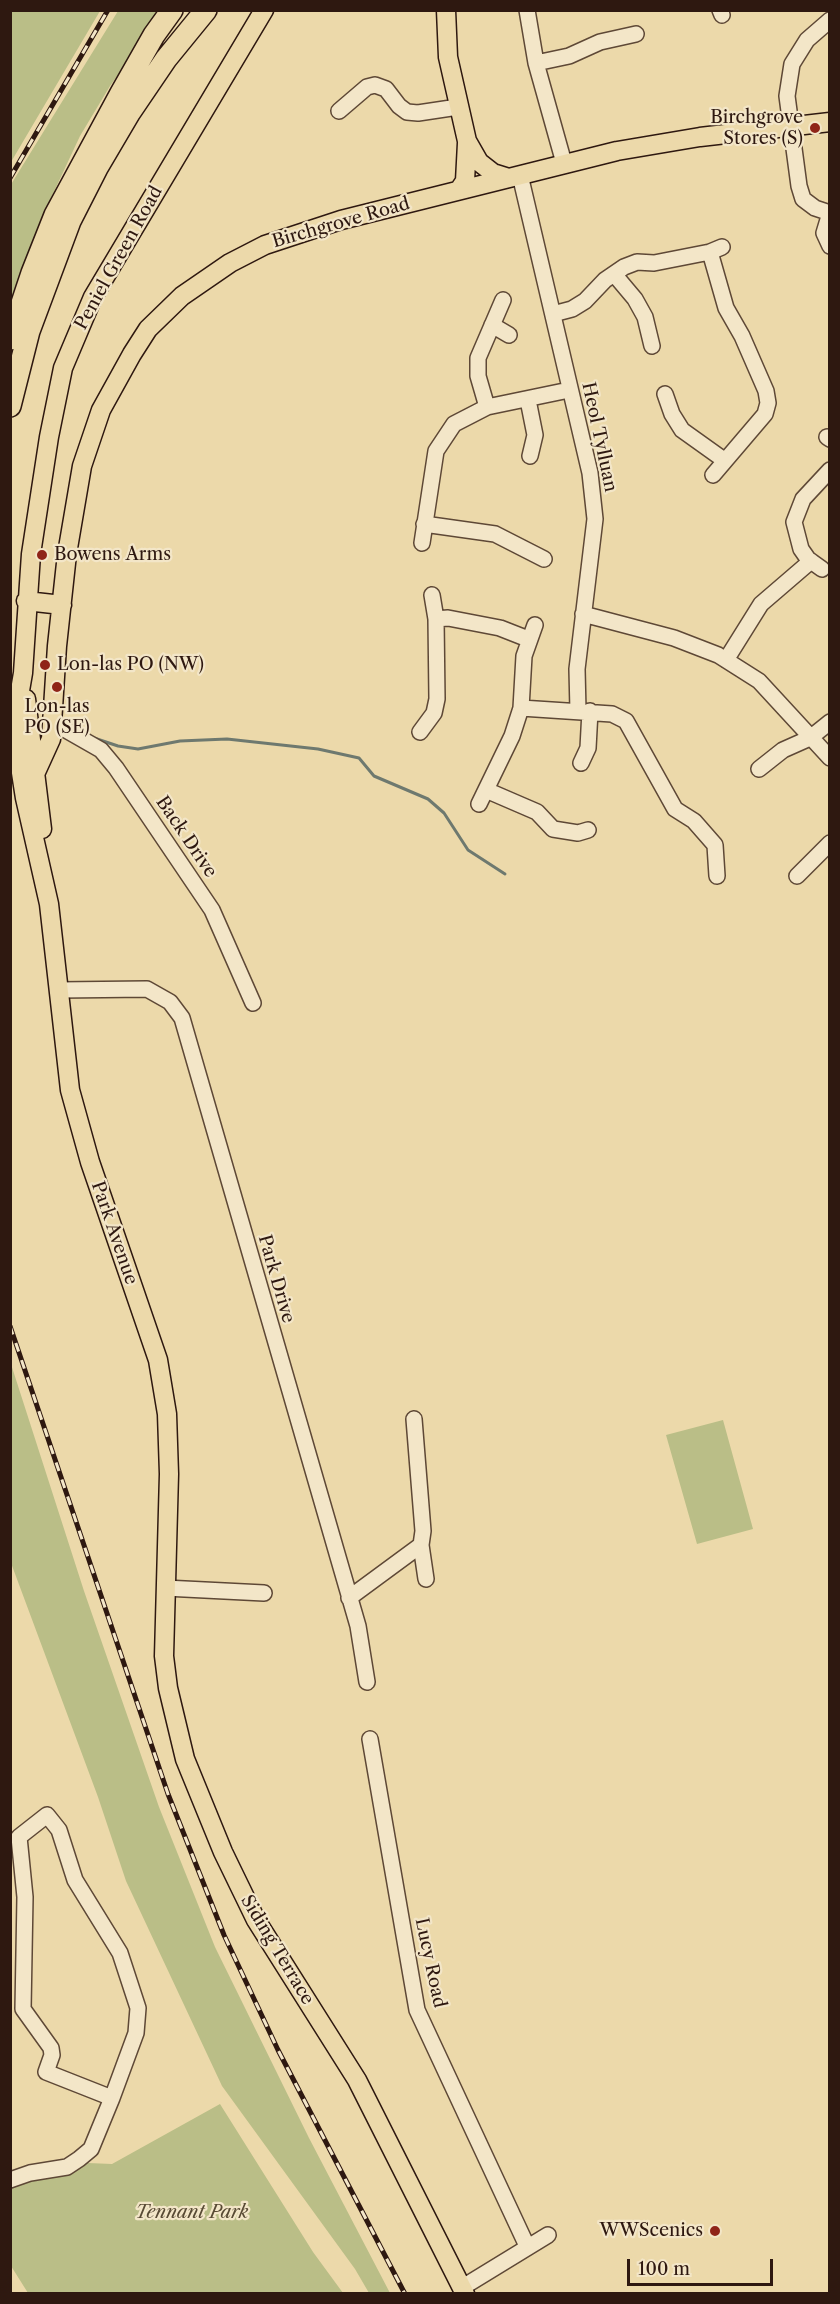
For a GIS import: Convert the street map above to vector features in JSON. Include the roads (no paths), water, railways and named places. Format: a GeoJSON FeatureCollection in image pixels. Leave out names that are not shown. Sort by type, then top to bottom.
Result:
{"type":"FeatureCollection","features":[{"type":"Feature","properties":{"kind":"highway"},"geometry":{"type":"LineString","coordinates":[[10,339],[32,273],[55,215],[154,35],[172,10]]}},
{"type":"Feature","properties":{"kind":"highway"},"geometry":{"type":"LineString","coordinates":[[121,93],[187,20],[206,10]]}},
{"type":"Feature","properties":{"kind":"highway"},"geometry":{"type":"LineString","coordinates":[[10,406],[29,331],[70,221],[97,168],[187,20],[212,10]]}},
{"type":"Feature","properties":{"kind":"main road","name":"Peniel Green Road"},"geometry":{"type":"LineString","coordinates":[[28,770],[16,732],[23,673],[26,601],[49,437],[63,368],[77,329],[107,272],[264,10]]}},
{"type":"Feature","properties":{"kind":"main road"},"geometry":{"type":"LineString","coordinates":[[446,10],[448,57],[467,141],[479,162],[493,173],[514,176]]}},
{"type":"Feature","properties":{"kind":"main road","name":"Birchgrove Road"},"geometry":{"type":"LineString","coordinates":[[28,770],[49,749],[62,605],[76,496],[91,438],[101,410],[132,354],[163,312],[214,274],[265,245],[341,220],[564,163],[700,138],[830,122]]}},
{"type":"Feature","properties":{"kind":"main road"},"geometry":{"type":"LineString","coordinates":[[459,190],[465,181],[467,141]]}},
{"type":"Feature","properties":{"kind":"main road"},"geometry":{"type":"LineString","coordinates":[[26,601],[62,605]]}},
{"type":"Feature","properties":{"kind":"main road","name":"Peniel Green Road"},"geometry":{"type":"LineString","coordinates":[[23,673],[32,743]]}},
{"type":"Feature","properties":{"kind":"main road"},"geometry":{"type":"LineString","coordinates":[[28,770],[23,756],[32,743],[47,733],[52,723]]}},
{"type":"Feature","properties":{"kind":"main road","name":"Park Avenue"},"geometry":{"type":"LineString","coordinates":[[28,770],[59,990],[70,1090],[76,1117],[158,1360],[167,1414],[170,1474],[165,1588]]}},
{"type":"Feature","properties":{"kind":"main road","name":"Siding Terrace"},"geometry":{"type":"LineString","coordinates":[[165,1588],[164,1656],[168,1688],[185,1759],[201,1803],[256,1920],[357,2080],[464,2290]]}},
{"type":"Feature","properties":{"kind":"street"},"geometry":{"type":"LineString","coordinates":[[527,10],[536,63],[564,163]]}},
{"type":"Feature","properties":{"kind":"street"},"geometry":{"type":"LineString","coordinates":[[830,20],[807,40],[792,64],[787,96],[799,186],[804,199],[815,208],[830,213],[824,233],[830,246]]}},
{"type":"Feature","properties":{"kind":"street"},"geometry":{"type":"LineString","coordinates":[[536,63],[569,56],[600,42],[636,34]]}},
{"type":"Feature","properties":{"kind":"street"},"geometry":{"type":"LineString","coordinates":[[339,111],[367,87],[375,85],[386,88],[399,106],[407,112],[418,113],[458,107]]}},
{"type":"Feature","properties":{"kind":"street","name":"Heol Tylluan"},"geometry":{"type":"LineString","coordinates":[[514,176],[553,314],[590,473],[595,519],[577,669],[588,748],[581,763]]}},
{"type":"Feature","properties":{"kind":"street"},"geometry":{"type":"LineString","coordinates":[[553,314],[572,309],[585,301],[605,280],[637,262],[654,263],[716,249],[726,308],[742,336],[766,391],[768,403],[765,414],[713,475]]}},
{"type":"Feature","properties":{"kind":"street"},"geometry":{"type":"LineString","coordinates":[[614,274],[635,299],[645,317],[652,346]]}},
{"type":"Feature","properties":{"kind":"street"},"geometry":{"type":"LineString","coordinates":[[487,407],[478,376],[478,357],[503,300]]}},
{"type":"Feature","properties":{"kind":"street"},"geometry":{"type":"LineString","coordinates":[[492,325],[509,334]]}},
{"type":"Feature","properties":{"kind":"street"},"geometry":{"type":"LineString","coordinates":[[422,543],[436,451],[454,424],[487,407],[569,390]]}},
{"type":"Feature","properties":{"kind":"street"},"geometry":{"type":"LineString","coordinates":[[528,400],[535,435],[530,456]]}},
{"type":"Feature","properties":{"kind":"street"},"geometry":{"type":"LineString","coordinates":[[685,402],[668,401],[682,430],[724,460]]}},
{"type":"Feature","properties":{"kind":"street"},"geometry":{"type":"LineString","coordinates":[[726,660],[761,604],[816,565],[801,549],[795,535],[797,509],[830,470]]}},
{"type":"Feature","properties":{"kind":"street"},"geometry":{"type":"LineString","coordinates":[[424,524],[495,534],[544,559]]}},
{"type":"Feature","properties":{"kind":"street"},"geometry":{"type":"LineString","coordinates":[[420,732],[434,713],[437,699],[436,619],[432,595]]}},
{"type":"Feature","properties":{"kind":"street"},"geometry":{"type":"LineString","coordinates":[[583,614],[674,638],[726,660],[759,681],[830,758]]}},
{"type":"Feature","properties":{"kind":"street"},"geometry":{"type":"LineString","coordinates":[[436,619],[448,618],[500,628],[528,639]]}},
{"type":"Feature","properties":{"kind":"street"},"geometry":{"type":"LineString","coordinates":[[535,625],[528,639],[524,656],[521,708],[512,736],[483,797],[537,812],[553,829],[578,833],[588,830]]}},
{"type":"Feature","properties":{"kind":"street"},"geometry":{"type":"LineString","coordinates":[[521,708],[612,714],[626,721],[675,808],[694,821],[715,845],[717,876]]}},
{"type":"Feature","properties":{"kind":"street"},"geometry":{"type":"LineString","coordinates":[[759,769],[783,750],[810,738],[830,722]]}},
{"type":"Feature","properties":{"kind":"street","name":"Back Drive"},"geometry":{"type":"LineString","coordinates":[[52,723],[101,750],[116,768],[212,910],[253,1003]]}},
{"type":"Feature","properties":{"kind":"street"},"geometry":{"type":"LineString","coordinates":[[797,876],[830,843]]}},
{"type":"Feature","properties":{"kind":"street","name":"Park Drive"},"geometry":{"type":"LineString","coordinates":[[59,990],[147,989],[170,1002],[182,1018],[357,1626],[368,1682]]}},
{"type":"Feature","properties":{"kind":"street"},"geometry":{"type":"LineString","coordinates":[[414,1419],[423,1532],[421,1545],[426,1579]]}},
{"type":"Feature","properties":{"kind":"street"},"geometry":{"type":"LineString","coordinates":[[349,1598],[421,1545]]}},
{"type":"Feature","properties":{"kind":"street"},"geometry":{"type":"LineString","coordinates":[[165,1588],[264,1593]]}},
{"type":"Feature","properties":{"kind":"street","name":"Lucy Road"},"geometry":{"type":"LineString","coordinates":[[370,1739],[417,2010],[526,2246]]}},
{"type":"Feature","properties":{"kind":"street"},"geometry":{"type":"LineString","coordinates":[[10,2180],[30,2173],[67,2167],[91,2149],[112,2098],[136,2033],[138,2008],[120,1953],[85,1900],[75,1880],[59,1830],[47,1815],[19,1837],[25,1897],[23,2009],[51,2048],[52,2055],[46,2072],[112,2098]]}},
{"type":"Feature","properties":{"kind":"street"},"geometry":{"type":"LineString","coordinates":[[464,2290],[526,2246],[548,2235]]}},
{"type":"Feature","properties":{"kind":"waterway"},"geometry":{"type":"LineString","coordinates":[[94,738],[118,746],[138,749],[180,741],[227,739],[318,749],[359,758],[374,776],[428,799],[444,813],[468,850],[505,874]]}},
{"type":"Feature","properties":{"kind":"railway"},"geometry":{"type":"LineString","coordinates":[[10,178],[108,10]]}},
{"type":"Feature","properties":{"kind":"railway"},"geometry":{"type":"LineString","coordinates":[[10,1326],[168,1794],[224,1935],[278,2050],[405,2294]]}},
{"type":"Feature","properties":{"kind":"place","name":"Birchgrove Stores (S)"},"geometry":{"type":"Point","coordinates":[815,128]}},
{"type":"Feature","properties":{"kind":"place","name":"Bowens Arms"},"geometry":{"type":"Point","coordinates":[42,555]}},
{"type":"Feature","properties":{"kind":"place","name":"Lon-las PO (NW)"},"geometry":{"type":"Point","coordinates":[45,665]}},
{"type":"Feature","properties":{"kind":"place","name":"Lon-las PO (SE)"},"geometry":{"type":"Point","coordinates":[57,687]}},
{"type":"Feature","properties":{"kind":"place","name":"WWScenics"},"geometry":{"type":"Point","coordinates":[715,2231]}},
{"type":"Feature","properties":{"kind":"park label","name":"Tennant Park"},"geometry":{"type":"Point","coordinates":[192,2213]}}]}
